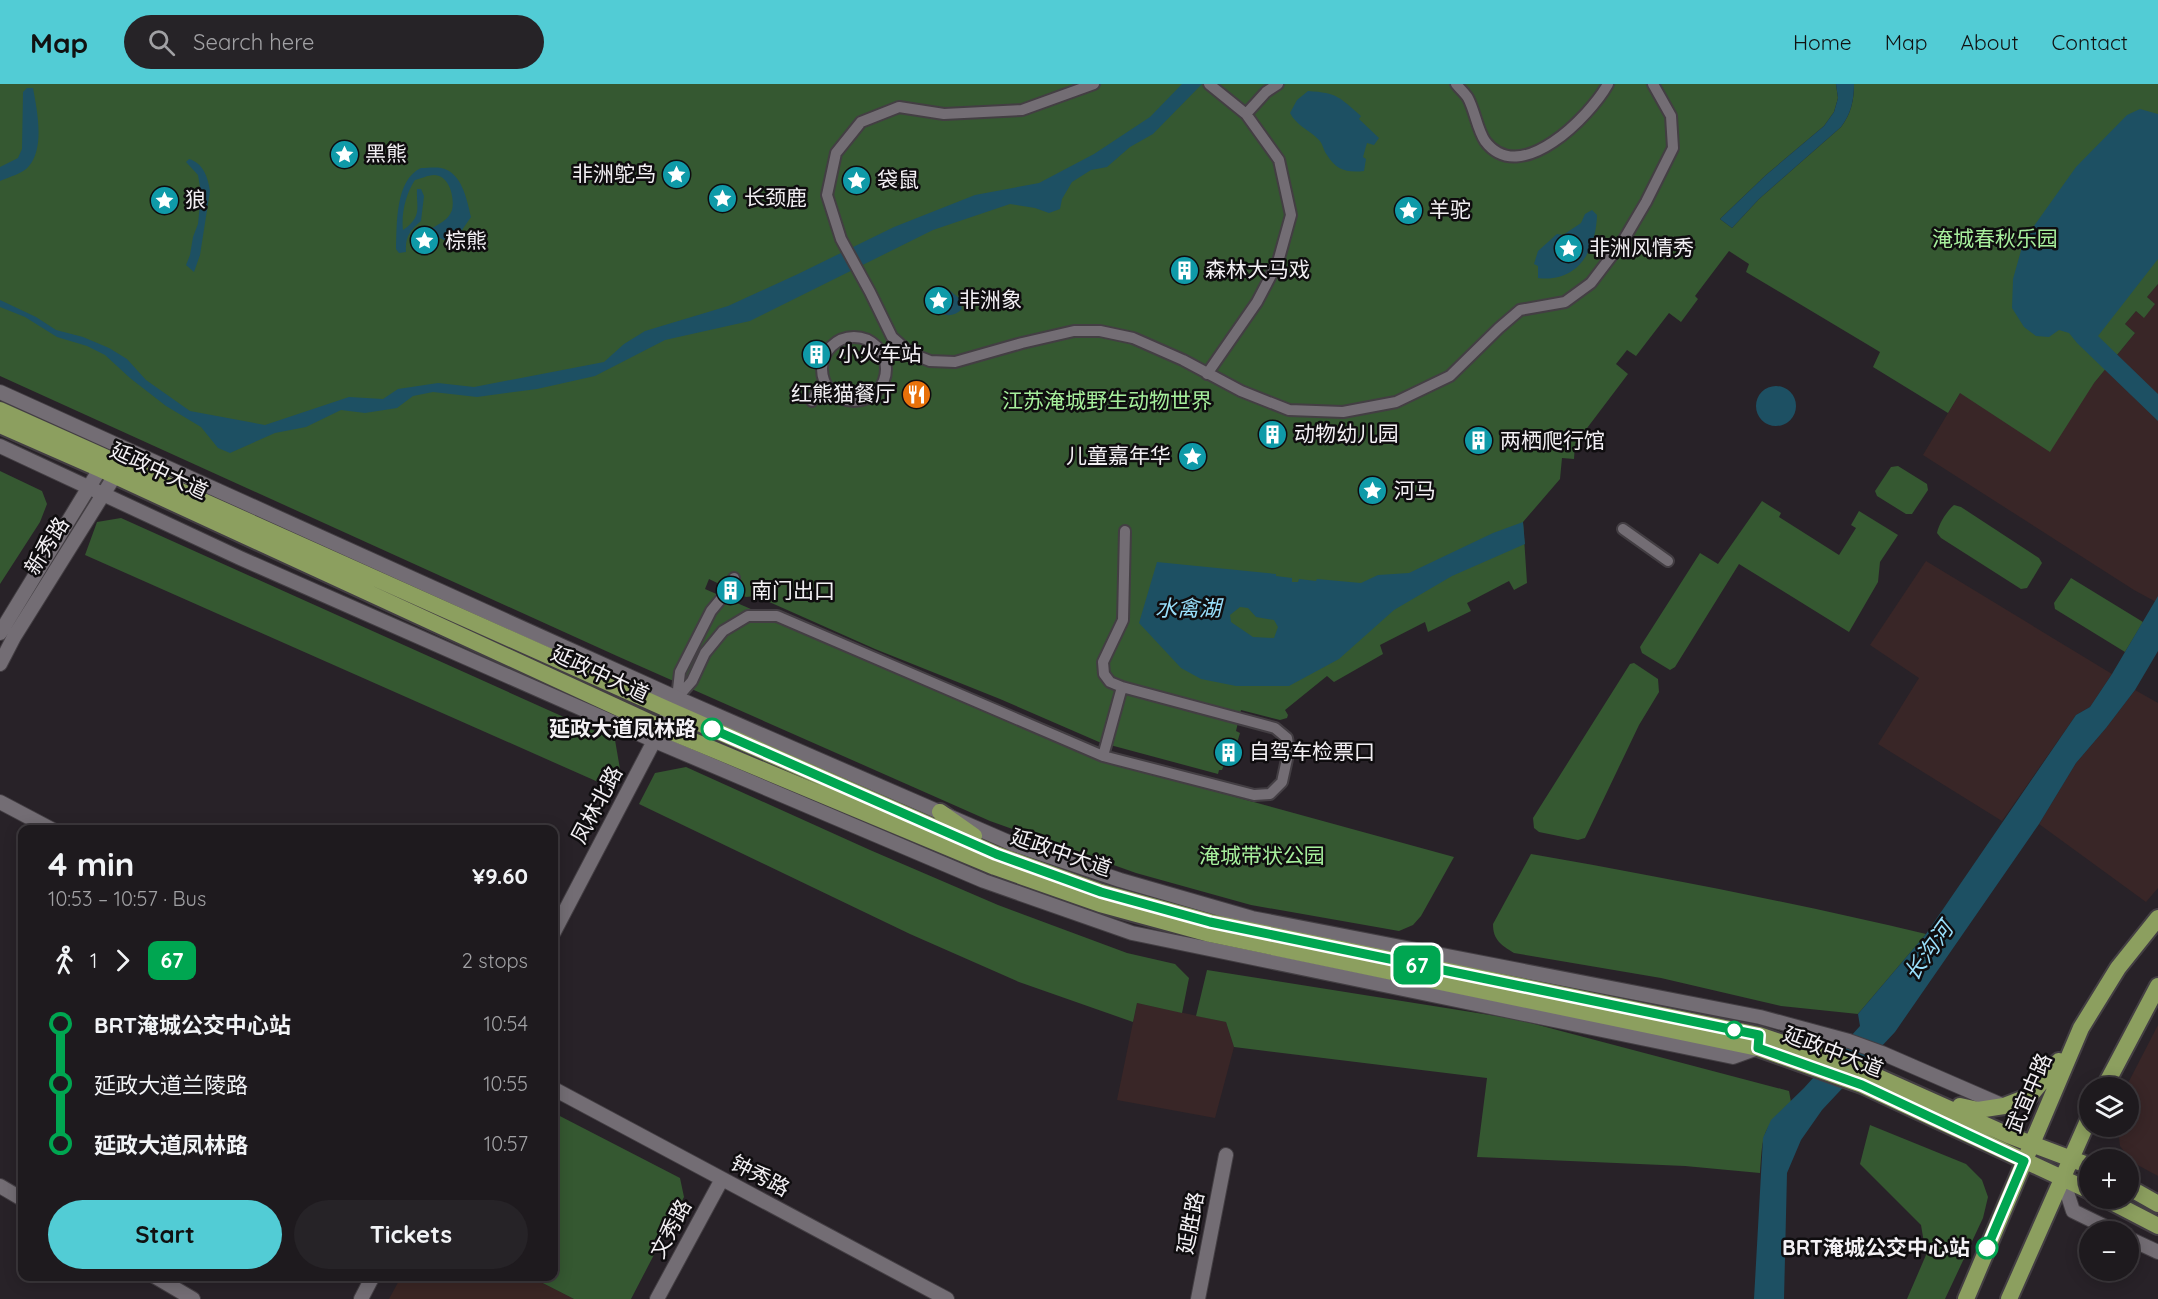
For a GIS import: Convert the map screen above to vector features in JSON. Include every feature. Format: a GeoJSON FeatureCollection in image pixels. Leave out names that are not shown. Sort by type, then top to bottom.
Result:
{"type":"FeatureCollection","features":[{"type":"Feature","properties":{"kind":"main road","name":"延政中大道"},"geometry":{"type":"LineString","coordinates":[[0,410],[107,456],[659,735],[995,867],[1100,904],[1210,934],[1758,1042]]}},
{"type":"Feature","properties":{"kind":"main road","name":"延政中大道"},"geometry":{"type":"LineString","coordinates":[[0,425],[107,456]]}},
{"type":"Feature","properties":{"kind":"main road","name":"延政中大道"},"geometry":{"type":"LineString","coordinates":[[123,464],[673,704],[1002,856],[1101,892],[1210,922],[1758,1042],[1938,1102],[2008,1135],[2079,1162]]}},
{"type":"Feature","properties":{"kind":"main road"},"geometry":{"type":"LineString","coordinates":[[940,812],[1002,856]]}},
{"type":"Feature","properties":{"kind":"main road","name":"武宜中路"},"geometry":{"type":"LineString","coordinates":[[1966,1299],[2082,1028],[2118,968],[2158,918]]}},
{"type":"Feature","properties":{"kind":"main road"},"geometry":{"type":"LineString","coordinates":[[2109,1077],[2158,986]]}},
{"type":"Feature","properties":{"kind":"main road"},"geometry":{"type":"LineString","coordinates":[[1938,1102],[1978,1110],[2004,1106],[2030,1096],[2048,1076],[2082,1028]]}},
{"type":"Feature","properties":{"kind":"main road","name":"延政中大道"},"geometry":{"type":"LineString","coordinates":[[1865,1079],[2024,1161],[2079,1186]]}},
{"type":"Feature","properties":{"kind":"main road"},"geometry":{"type":"LineString","coordinates":[[2008,1299],[2080,1137]]}},
{"type":"Feature","properties":{"kind":"main road"},"geometry":{"type":"LineString","coordinates":[[2139,1193],[2158,1204]]}},
{"type":"Feature","properties":{"kind":"main road"},"geometry":{"type":"LineString","coordinates":[[2125,1209],[2158,1226]]}},
{"type":"Feature","properties":{"kind":"street"},"geometry":{"type":"LineString","coordinates":[[1094,84],[1022,110],[944,114],[899,107],[861,122],[836,153],[827,195],[841,239],[892,337],[910,353],[930,361],[955,362],[1074,331],[1100,331],[1133,338],[1183,360],[1241,391],[1289,410],[1343,412],[1396,402],[1450,376],[1520,310],[1565,302],[1591,283],[1623,241],[1646,202],[1672,148],[1671,116],[1653,84]]}},
{"type":"Feature","properties":{"kind":"street"},"geometry":{"type":"LineString","coordinates":[[1207,374],[1257,302],[1278,262],[1291,215],[1279,160],[1246,114],[1209,84]]}},
{"type":"Feature","properties":{"kind":"street"},"geometry":{"type":"LineString","coordinates":[[1246,114],[1266,92],[1278,84]]}},
{"type":"Feature","properties":{"kind":"street"},"geometry":{"type":"LineString","coordinates":[[1456,84],[1468,99],[1485,141],[1499,152],[1514,157],[1535,154],[1570,131],[1604,92],[1608,84]]}},
{"type":"Feature","properties":{"kind":"street"},"geometry":{"type":"LineString","coordinates":[[855,336],[866,338],[878,348],[886,362],[887,373],[878,392],[859,401],[838,398],[826,385],[822,372],[822,361],[826,351],[834,343],[855,336]]}},
{"type":"Feature","properties":{"kind":"street"},"geometry":{"type":"LineString","coordinates":[[878,348],[892,337]]}},
{"type":"Feature","properties":{"kind":"street"},"geometry":{"type":"LineString","coordinates":[[812,401],[818,391],[826,385]]}},
{"type":"Feature","properties":{"kind":"street"},"geometry":{"type":"LineString","coordinates":[[0,392],[107,456]]}},
{"type":"Feature","properties":{"kind":"street"},"geometry":{"type":"LineString","coordinates":[[0,446],[240,558],[659,735]]}},
{"type":"Feature","properties":{"kind":"street","name":"新秀路"},"geometry":{"type":"LineString","coordinates":[[0,633],[107,456]]}},
{"type":"Feature","properties":{"kind":"street","name":"新秀路"},"geometry":{"type":"LineString","coordinates":[[0,664],[14,637],[123,464]]}},
{"type":"Feature","properties":{"kind":"street"},"geometry":{"type":"LineString","coordinates":[[1623,529],[1668,561]]}},
{"type":"Feature","properties":{"kind":"street"},"geometry":{"type":"LineString","coordinates":[[673,704],[692,681],[705,653],[723,631],[748,616],[777,616],[1103,756],[1254,795],[1270,794],[1282,782],[1289,750],[1287,738],[1275,728],[1122,687],[1110,682],[1104,674],[1103,662],[1123,620],[1125,531]]}},
{"type":"Feature","properties":{"kind":"street"},"geometry":{"type":"LineString","coordinates":[[673,704],[680,672],[711,611],[730,588],[734,578]]}},
{"type":"Feature","properties":{"kind":"street"},"geometry":{"type":"LineString","coordinates":[[1103,756],[1122,687]]}},
{"type":"Feature","properties":{"kind":"street"},"geometry":{"type":"LineString","coordinates":[[673,704],[1013,844],[1120,880],[1252,918],[1760,1017],[1849,1041],[1882,1053],[2004,1106]]}},
{"type":"Feature","properties":{"kind":"street","name":"凤林北路"},"geometry":{"type":"LineString","coordinates":[[558,924],[659,735],[673,704]]}},
{"type":"Feature","properties":{"kind":"street"},"geometry":{"type":"LineString","coordinates":[[0,802],[44,825]]}},
{"type":"Feature","properties":{"kind":"street","name":"钟秀路"},"geometry":{"type":"LineString","coordinates":[[558,1091],[947,1299]]}},
{"type":"Feature","properties":{"kind":"street","name":"延胜路"},"geometry":{"type":"LineString","coordinates":[[1198,1299],[1226,1155]]}},
{"type":"Feature","properties":{"kind":"street"},"geometry":{"type":"LineString","coordinates":[[2062,1177],[2073,1210],[2094,1221]]}},
{"type":"Feature","properties":{"kind":"street","name":"文秀路"},"geometry":{"type":"LineString","coordinates":[[657,1299],[722,1179]]}},
{"type":"Feature","properties":{"kind":"street"},"geometry":{"type":"LineString","coordinates":[[0,1186],[18,1197]]}},
{"type":"Feature","properties":{"kind":"street"},"geometry":{"type":"LineString","coordinates":[[2139,1186],[2158,1194]]}},
{"type":"Feature","properties":{"kind":"street"},"geometry":{"type":"LineString","coordinates":[[2139,1243],[2158,1252]]}},
{"type":"Feature","properties":{"kind":"street"},"geometry":{"type":"LineString","coordinates":[[162,1281],[193,1299]]}},
{"type":"Feature","properties":{"kind":"street"},"geometry":{"type":"LineString","coordinates":[[361,1299],[370,1281]]}},
{"type":"Feature","properties":{"kind":"shaded area"},"geometry":{"type":"Polygon","coordinates":[[[2158,284],[2158,603],[1923,455],[1960,393],[2094,383],[2135,333],[2125,324],[2136,311],[2143,317],[2155,304],[2147,297],[2158,284]]]}},
{"type":"Feature","properties":{"kind":"shaded area"},"geometry":{"type":"Polygon","coordinates":[[[1926,561],[2112,674],[2090,707],[2076,715],[2002,821],[1878,744],[1919,678],[1870,645],[1926,561]]]}},
{"type":"Feature","properties":{"kind":"shaded area"},"geometry":{"type":"Polygon","coordinates":[[[2135,690],[2158,703],[2158,888],[2146,902],[2039,824],[2076,763],[2135,690]]]}},
{"type":"Feature","properties":{"kind":"shaded area"},"geometry":{"type":"Polygon","coordinates":[[[1137,1003],[1226,1022],[1234,1047],[1215,1118],[1117,1100],[1137,1003]]]}},
{"type":"Feature","properties":{"kind":"shaded area"},"geometry":{"type":"Polygon","coordinates":[[[2158,1025],[2158,1176],[2139,1166],[2139,1149],[2122,1149],[2120,1146],[2119,1137],[2139,1137],[2139,1077],[2131,1077],[2158,1025]]]}},
{"type":"Feature","properties":{"kind":"shaded area"},"geometry":{"type":"Polygon","coordinates":[[[399,1281],[539,1281],[574,1299],[389,1299],[399,1281]]]}},
{"type":"Feature","properties":{"kind":"green space","name":"江苏淹城野生动物世界"},"geometry":{"type":"Polygon","coordinates":[[[0,84],[1836,84],[1838,98],[1834,112],[1824,126],[1766,175],[1720,219],[1732,228],[1759,199],[1841,127],[1851,107],[1854,84],[2158,84],[2158,284],[2147,297],[2155,304],[2144,318],[2136,311],[2125,324],[2135,333],[2094,383],[2050,452],[1960,393],[1948,413],[1873,367],[1880,352],[1746,272],[1749,264],[1729,251],[1695,296],[1698,299],[1681,322],[1669,313],[1636,356],[1627,350],[1616,364],[1628,374],[1575,444],[1574,459],[1562,458],[1560,479],[1523,522],[1527,583],[1514,590],[1509,581],[1467,603],[1471,611],[1428,632],[1425,622],[1380,645],[1383,654],[1334,682],[1327,676],[1285,710],[1287,718],[1280,720],[1241,710],[1236,731],[1240,733],[1231,763],[1225,762],[1218,774],[1099,742],[875,649],[756,596],[746,597],[709,579],[705,589],[1093,758],[1454,857],[1421,916],[1413,925],[1399,931],[1251,905],[1136,873],[990,821],[617,656],[0,376],[0,84]]]}},
{"type":"Feature","properties":{"kind":"green space"},"geometry":{"type":"Polygon","coordinates":[[[1898,466],[1927,484],[1928,490],[1912,514],[1906,514],[1877,496],[1875,491],[1891,467],[1898,466]]]}},
{"type":"Feature","properties":{"kind":"green space"},"geometry":{"type":"Polygon","coordinates":[[[0,471],[42,491],[47,504],[40,522],[0,584],[0,471]]]}},
{"type":"Feature","properties":{"kind":"green space"},"geometry":{"type":"Polygon","coordinates":[[[1762,501],[1781,513],[1779,517],[1839,555],[1856,528],[1851,525],[1859,511],[1898,535],[1880,562],[1878,582],[1849,632],[1739,564],[1675,667],[1670,670],[1642,653],[1640,647],[1700,553],[1718,564],[1762,501]]]}},
{"type":"Feature","properties":{"kind":"green space"},"geometry":{"type":"Polygon","coordinates":[[[1954,505],[1961,507],[2039,558],[2042,563],[2027,588],[2021,589],[1941,538],[1937,533],[1940,525],[1954,505]]]}},
{"type":"Feature","properties":{"kind":"green space"},"geometry":{"type":"Polygon","coordinates":[[[121,518],[615,740],[620,769],[614,789],[85,555],[97,522],[121,518]]]}},
{"type":"Feature","properties":{"kind":"green space"},"geometry":{"type":"Polygon","coordinates":[[[2071,578],[2143,622],[2125,652],[2055,609],[2054,603],[2071,578]]]}},
{"type":"Feature","properties":{"kind":"green space"},"geometry":{"type":"Polygon","coordinates":[[[1634,663],[1658,679],[1659,692],[1639,725],[1585,838],[1578,840],[1539,832],[1534,828],[1533,818],[1630,664],[1634,663]]]}},
{"type":"Feature","properties":{"kind":"green space"},"geometry":{"type":"Polygon","coordinates":[[[686,767],[998,905],[1127,953],[1175,964],[1189,978],[1182,1013],[1137,1003],[1133,1022],[1019,982],[910,934],[639,804],[655,773],[686,767]]]}},
{"type":"Feature","properties":{"kind":"green space"},"geometry":{"type":"Polygon","coordinates":[[[1531,854],[1729,891],[1926,934],[1858,1014],[1781,1006],[1661,978],[1514,953],[1499,942],[1494,934],[1493,924],[1531,854]]]}},
{"type":"Feature","properties":{"kind":"green space"},"geometry":{"type":"Polygon","coordinates":[[[1207,970],[1515,1019],[1789,1091],[1791,1102],[1774,1119],[1765,1133],[1760,1173],[1685,1166],[1477,1157],[1487,1078],[1234,1047],[1226,1022],[1196,1016],[1207,970]]]}},
{"type":"Feature","properties":{"kind":"green space"},"geometry":{"type":"Polygon","coordinates":[[[558,1115],[680,1178],[684,1197],[631,1299],[574,1299],[539,1281],[558,1281],[558,1115]]]}},
{"type":"Feature","properties":{"kind":"green space"},"geometry":{"type":"Polygon","coordinates":[[[1870,1125],[1966,1164],[1982,1180],[1988,1197],[1983,1218],[1945,1299],[1907,1299],[1926,1255],[1921,1225],[1860,1164],[1870,1125]]]}},
{"type":"Feature","properties":{"kind":"water"},"geometry":{"type":"Polygon","coordinates":[[[1182,84],[1202,84],[1153,134],[1130,147],[1107,167],[1091,170],[1072,182],[1062,199],[1060,209],[1049,213],[1010,204],[933,230],[750,321],[665,340],[595,376],[537,389],[477,397],[433,392],[413,396],[397,408],[365,413],[341,410],[306,427],[275,433],[230,453],[218,448],[201,427],[166,406],[105,355],[87,346],[57,337],[25,317],[0,307],[0,300],[36,317],[56,330],[83,337],[109,348],[127,359],[146,380],[190,411],[265,425],[349,397],[383,399],[398,389],[438,383],[474,387],[604,362],[624,344],[645,331],[728,306],[894,227],[975,195],[1039,183],[1094,154],[1150,117],[1182,84]]]}},
{"type":"Feature","properties":{"kind":"water"},"geometry":{"type":"Polygon","coordinates":[[[1836,84],[1854,84],[1851,107],[1841,127],[1759,199],[1732,228],[1720,219],[1766,175],[1824,126],[1834,112],[1838,98],[1836,84]]]}},
{"type":"Feature","properties":{"kind":"water"},"geometry":{"type":"Polygon","coordinates":[[[27,88],[33,88],[38,128],[37,149],[27,168],[0,181],[0,167],[18,158],[22,149],[23,92],[27,88]]]}},
{"type":"Feature","properties":{"kind":"water"},"geometry":{"type":"Polygon","coordinates":[[[1308,91],[1326,93],[1342,100],[1361,116],[1359,119],[1379,138],[1374,145],[1367,143],[1363,157],[1366,159],[1364,171],[1347,171],[1338,167],[1330,160],[1320,141],[1299,124],[1290,113],[1297,100],[1308,91]]]}},
{"type":"Feature","properties":{"kind":"water"},"geometry":{"type":"Polygon","coordinates":[[[2140,109],[2158,114],[2158,259],[2098,336],[2158,394],[2158,421],[2069,333],[2059,330],[2049,337],[2036,336],[2024,327],[2012,308],[2013,279],[2024,240],[2076,167],[2127,115],[2140,109]]]}},
{"type":"Feature","properties":{"kind":"water"},"geometry":{"type":"Polygon","coordinates":[[[189,159],[204,171],[210,191],[200,255],[194,272],[186,265],[198,224],[201,193],[198,175],[186,162],[189,159]]]}},
{"type":"Feature","properties":{"kind":"water"},"geometry":{"type":"Polygon","coordinates":[[[421,168],[441,168],[454,175],[462,188],[471,217],[455,240],[448,242],[438,237],[426,254],[424,235],[450,215],[453,199],[447,183],[439,176],[432,175],[415,180],[405,204],[403,230],[416,216],[417,189],[421,189],[424,196],[421,221],[409,234],[406,252],[399,253],[396,249],[397,227],[402,192],[406,182],[421,168]]]}},
{"type":"Feature","properties":{"kind":"water"},"geometry":{"type":"Polygon","coordinates":[[[1592,210],[1597,215],[1596,228],[1582,262],[1564,275],[1538,278],[1538,266],[1534,264],[1538,251],[1557,234],[1563,235],[1581,223],[1585,214],[1592,210]]]}},
{"type":"Feature","properties":{"kind":"water"},"geometry":{"type":"Polygon","coordinates":[[[949,290],[959,298],[962,309],[953,315],[939,312],[929,300],[935,292],[949,290]]]}},
{"type":"Feature","properties":{"kind":"water"},"geometry":{"type":"Polygon","coordinates":[[[1776,386],[1790,392],[1796,406],[1790,420],[1776,426],[1762,420],[1756,406],[1762,392],[1776,386]]]}},
{"type":"Feature","properties":{"kind":"water","name":"水禽湖"},"geometry":{"type":"Polygon","coordinates":[[[1523,522],[1525,544],[1452,576],[1394,610],[1339,659],[1289,686],[1236,686],[1201,679],[1181,668],[1139,623],[1157,562],[1276,574],[1276,576],[1292,578],[1292,582],[1298,582],[1299,579],[1316,581],[1317,579],[1361,583],[1378,575],[1409,573],[1493,533],[1523,522]],[[1240,607],[1230,615],[1231,622],[1253,637],[1274,638],[1278,627],[1274,620],[1256,617],[1248,608],[1240,607]]]}},
{"type":"Feature","properties":{"kind":"water","name":"长沟河"},"geometry":{"type":"Polygon","coordinates":[[[2158,596],[2158,651],[2135,690],[2076,763],[2039,824],[1895,1032],[1822,1110],[1801,1140],[1787,1173],[1784,1299],[1754,1299],[1763,1138],[1771,1120],[1804,1088],[1860,1026],[1858,1014],[1926,934],[2076,715],[2090,707],[2158,596]]]}},
{"type":"Feature","properties":{"kind":"bus line","name":"67"},"geometry":{"type":"LineString","coordinates":[[712,729],[996,854],[1101,892],[1210,922],[1759,1035],[1758,1048],[1862,1085],[2024,1161],[1987,1248]]}},
{"type":"Feature","properties":{"kind":"place","name":"黑熊"},"geometry":{"type":"Point","coordinates":[344,154]}},
{"type":"Feature","properties":{"kind":"place","name":"非洲鸵鸟"},"geometry":{"type":"Point","coordinates":[677,174]}},
{"type":"Feature","properties":{"kind":"place","name":"袋鼠"},"geometry":{"type":"Point","coordinates":[856,180]}},
{"type":"Feature","properties":{"kind":"place","name":"长颈鹿"},"geometry":{"type":"Point","coordinates":[723,198]}},
{"type":"Feature","properties":{"kind":"place","name":"狼"},"geometry":{"type":"Point","coordinates":[164,200]}},
{"type":"Feature","properties":{"kind":"place","name":"羊驼"},"geometry":{"type":"Point","coordinates":[1408,210]}},
{"type":"Feature","properties":{"kind":"place","name":"棕熊"},"geometry":{"type":"Point","coordinates":[424,241]}},
{"type":"Feature","properties":{"kind":"place","name":"非洲风情秀"},"geometry":{"type":"Point","coordinates":[1568,248]}},
{"type":"Feature","properties":{"kind":"place","name":"森林大马戏"},"geometry":{"type":"Point","coordinates":[1184,270]}},
{"type":"Feature","properties":{"kind":"place","name":"非洲象"},"geometry":{"type":"Point","coordinates":[938,300]}},
{"type":"Feature","properties":{"kind":"place","name":"小火车站"},"geometry":{"type":"Point","coordinates":[817,354]}},
{"type":"Feature","properties":{"kind":"place","name":"红熊猫餐厅"},"geometry":{"type":"Point","coordinates":[917,394]}},
{"type":"Feature","properties":{"kind":"place","name":"动物幼儿园"},"geometry":{"type":"Point","coordinates":[1273,434]}},
{"type":"Feature","properties":{"kind":"place","name":"两栖爬行馆"},"geometry":{"type":"Point","coordinates":[1479,441]}},
{"type":"Feature","properties":{"kind":"place","name":"儿童嘉年华"},"geometry":{"type":"Point","coordinates":[1192,456]}},
{"type":"Feature","properties":{"kind":"place","name":"河马"},"geometry":{"type":"Point","coordinates":[1373,491]}},
{"type":"Feature","properties":{"kind":"place","name":"南门出口"},"geometry":{"type":"Point","coordinates":[730,591]}},
{"type":"Feature","properties":{"kind":"place","name":"延政大道凤林路"},"geometry":{"type":"Point","coordinates":[712,729]}},
{"type":"Feature","properties":{"kind":"place","name":"自驾车检票口"},"geometry":{"type":"Point","coordinates":[1228,752]}},
{"type":"Feature","properties":{"kind":"place","name":"BRT淹城公交中心站"},"geometry":{"type":"Point","coordinates":[1987,1248]}},
{"type":"Feature","properties":{"kind":"park label","name":"淹城春秋乐园"},"geometry":{"type":"Point","coordinates":[1995,239]}},
{"type":"Feature","properties":{"kind":"park label","name":"淹城带状公园"},"geometry":{"type":"Point","coordinates":[1262,856]}}]}
